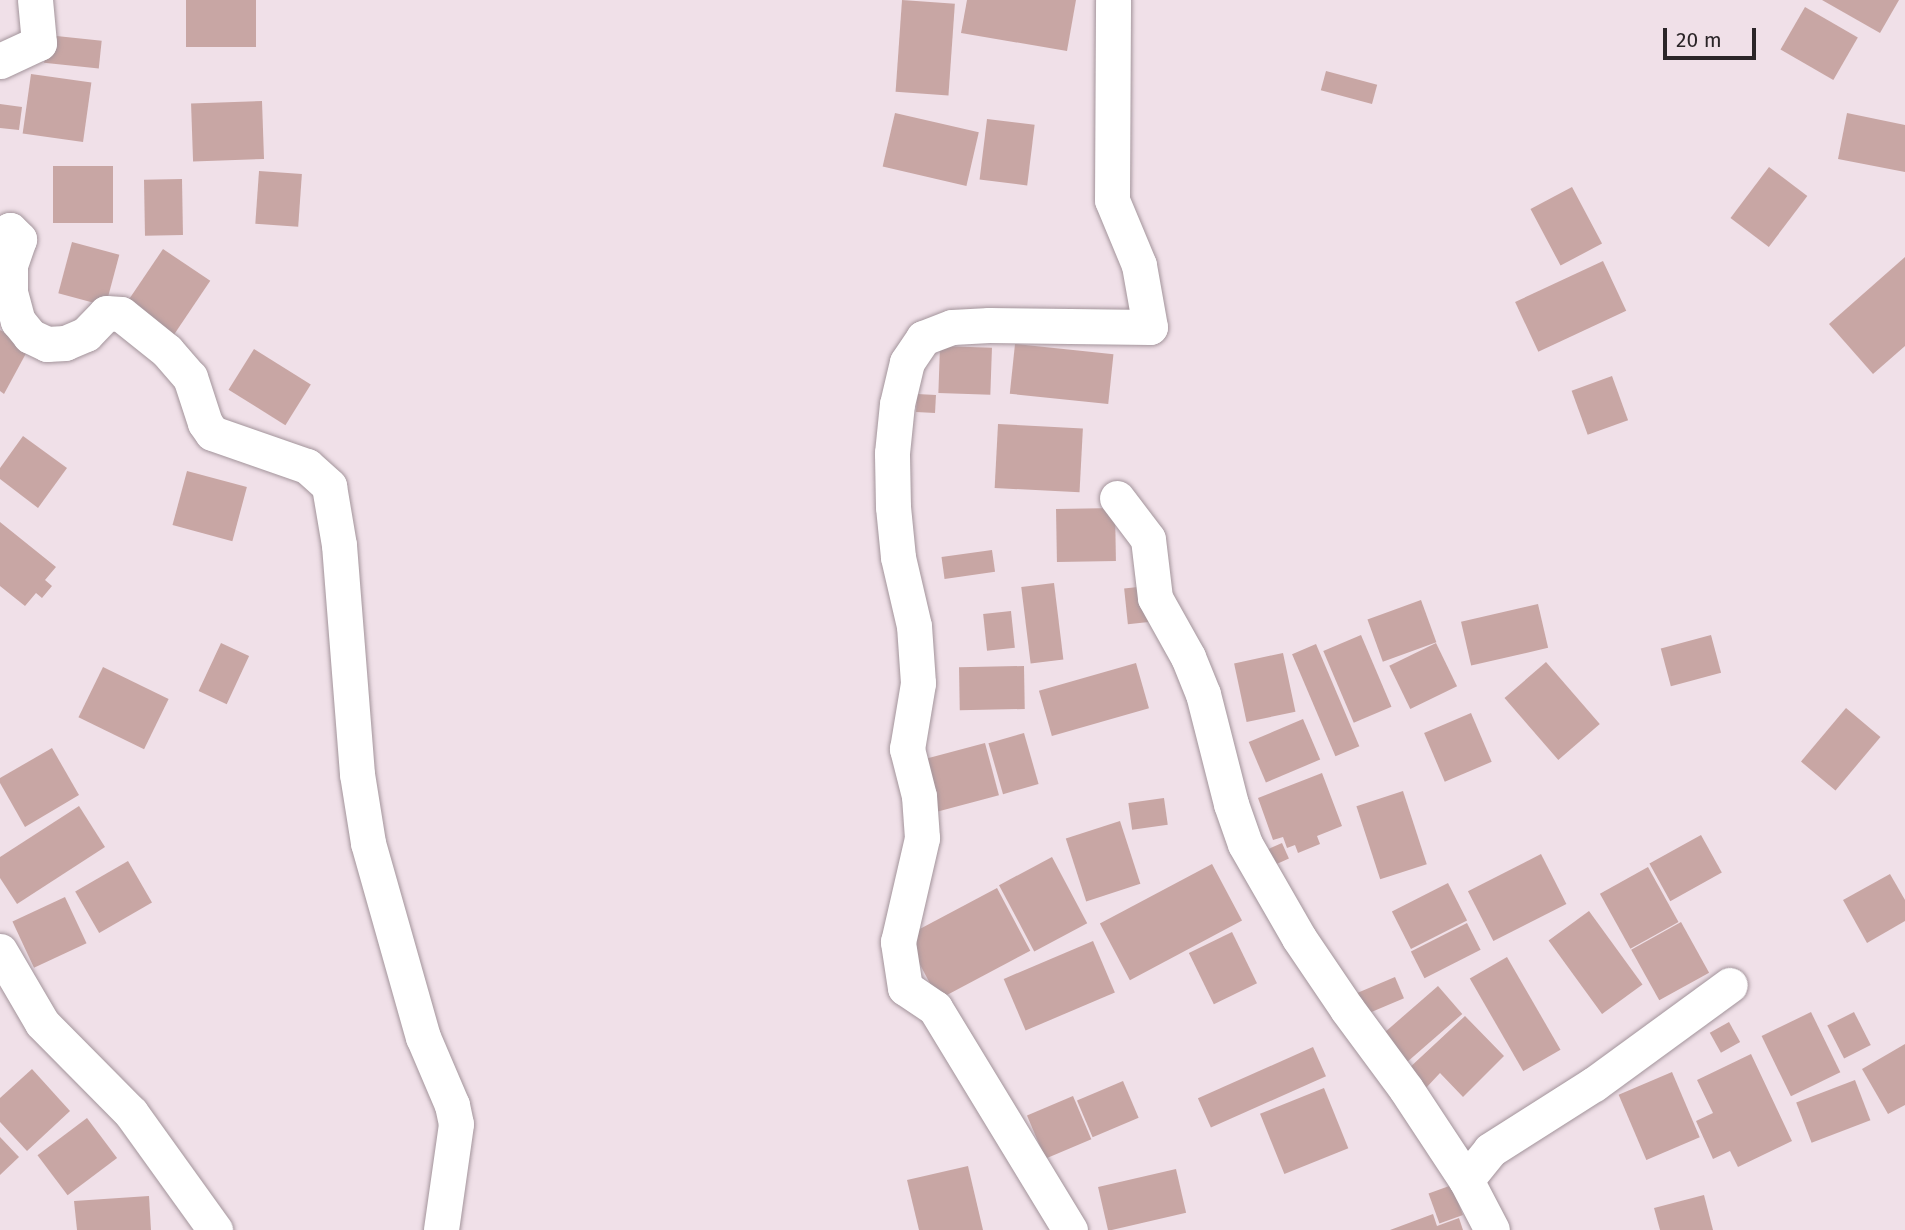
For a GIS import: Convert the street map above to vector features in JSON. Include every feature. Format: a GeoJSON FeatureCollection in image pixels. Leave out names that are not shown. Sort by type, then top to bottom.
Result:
{"type":"FeatureCollection","features":[{"type":"Feature","properties":{"kind":"street"},"geometry":{"type":"LineString","coordinates":[[0,61],[39,43],[35,0]]}},
{"type":"Feature","properties":{"kind":"street"},"geometry":{"type":"LineString","coordinates":[[1070,1230],[935,1008],[905,988],[898,942],[922,838],[919,796],[907,749],[918,683],[914,626],[898,556],[893,507],[892,453],[897,404],[907,362],[923,338],[952,327],[989,325],[1150,327],[1139,265],[1112,200],[1113,0]]}},
{"type":"Feature","properties":{"kind":"street"},"geometry":{"type":"LineString","coordinates":[[0,240],[10,230],[19,239],[9,265],[10,292],[18,321],[30,336],[47,344],[65,343],[86,334],[106,313],[121,314],[167,351],[190,377],[205,423],[212,433],[307,466],[329,486],[339,545],[357,774],[368,843],[423,1037],[452,1105],[456,1124],[441,1230]]}},
{"type":"Feature","properties":{"kind":"street"},"geometry":{"type":"LineString","coordinates":[[1117,498],[1148,539],[1155,598],[1188,657],[1203,694],[1231,804],[1245,844],[1299,938],[1466,1180],[1492,1230]]}},
{"type":"Feature","properties":{"kind":"street"},"geometry":{"type":"LineString","coordinates":[[0,951],[42,1023],[131,1113],[215,1230]]}},
{"type":"Feature","properties":{"kind":"street"},"geometry":{"type":"LineString","coordinates":[[1466,1180],[1490,1150],[1594,1084],[1730,985]]}},
{"type":"Feature","properties":{"kind":"building"},"geometry":{"type":"Polygon","coordinates":[[[186,0],[256,0],[256,47],[186,47],[186,0]]]}},
{"type":"Feature","properties":{"kind":"building"},"geometry":{"type":"Polygon","coordinates":[[[902,0],[955,4],[948,95],[896,92],[902,0]]]}},
{"type":"Feature","properties":{"kind":"building"},"geometry":{"type":"Polygon","coordinates":[[[967,0],[1076,0],[1067,51],[961,33],[967,0]]]}},
{"type":"Feature","properties":{"kind":"building"},"geometry":{"type":"Polygon","coordinates":[[[1822,0],[1899,0],[1880,33],[1822,0]]]}},
{"type":"Feature","properties":{"kind":"building"},"geometry":{"type":"Polygon","coordinates":[[[1805,7],[1858,38],[1833,80],[1780,49],[1805,7]]]}},
{"type":"Feature","properties":{"kind":"building"},"geometry":{"type":"Polygon","coordinates":[[[47,35],[102,41],[99,69],[44,63],[47,35]]]}},
{"type":"Feature","properties":{"kind":"building"},"geometry":{"type":"Polygon","coordinates":[[[1326,71],[1377,85],[1372,104],[1321,90],[1326,71]]]}},
{"type":"Feature","properties":{"kind":"building"},"geometry":{"type":"Polygon","coordinates":[[[31,74],[91,82],[83,142],[23,133],[31,74]]]}},
{"type":"Feature","properties":{"kind":"building"},"geometry":{"type":"Polygon","coordinates":[[[262,101],[264,159],[193,161],[191,103],[262,101]]]}},
{"type":"Feature","properties":{"kind":"building"},"geometry":{"type":"Polygon","coordinates":[[[0,104],[22,107],[19,130],[0,128],[0,104]]]}},
{"type":"Feature","properties":{"kind":"building"},"geometry":{"type":"Polygon","coordinates":[[[895,113],[979,132],[966,186],[883,167],[895,113]]]}},
{"type":"Feature","properties":{"kind":"building"},"geometry":{"type":"Polygon","coordinates":[[[1847,113],[1905,125],[1905,172],[1838,159],[1847,113]]]}},
{"type":"Feature","properties":{"kind":"building"},"geometry":{"type":"Polygon","coordinates":[[[987,119],[1035,125],[1027,185],[980,180],[987,119]]]}},
{"type":"Feature","properties":{"kind":"building"},"geometry":{"type":"Polygon","coordinates":[[[53,166],[113,166],[113,223],[53,223],[53,166]]]}},
{"type":"Feature","properties":{"kind":"building"},"geometry":{"type":"Polygon","coordinates":[[[1769,167],[1807,196],[1769,247],[1730,218],[1769,167]]]}},
{"type":"Feature","properties":{"kind":"building"},"geometry":{"type":"Polygon","coordinates":[[[259,171],[302,174],[298,227],[255,224],[259,171]]]}},
{"type":"Feature","properties":{"kind":"building"},"geometry":{"type":"Polygon","coordinates":[[[182,179],[183,235],[145,236],[144,180],[182,179]]]}},
{"type":"Feature","properties":{"kind":"building"},"geometry":{"type":"Polygon","coordinates":[[[1572,187],[1602,244],[1561,266],[1531,209],[1572,187]]]}},
{"type":"Feature","properties":{"kind":"building"},"geometry":{"type":"Polygon","coordinates":[[[72,242],[119,255],[106,306],[58,293],[72,242]]]}},
{"type":"Feature","properties":{"kind":"building"},"geometry":{"type":"Polygon","coordinates":[[[163,249],[210,281],[172,337],[125,305],[163,249]]]}},
{"type":"Feature","properties":{"kind":"building"},"geometry":{"type":"Polygon","coordinates":[[[1905,257],[1905,346],[1873,374],[1829,324],[1905,257]]]}},
{"type":"Feature","properties":{"kind":"building"},"geometry":{"type":"Polygon","coordinates":[[[1603,261],[1626,311],[1538,352],[1515,302],[1603,261]]]}},
{"type":"Feature","properties":{"kind":"building"},"geometry":{"type":"Polygon","coordinates":[[[0,330],[30,346],[4,394],[0,391],[0,330]]]}},
{"type":"Feature","properties":{"kind":"building"},"geometry":{"type":"Polygon","coordinates":[[[1015,344],[1113,354],[1108,404],[1010,394],[1015,344]]]}},
{"type":"Feature","properties":{"kind":"building"},"geometry":{"type":"Polygon","coordinates":[[[940,346],[992,348],[990,395],[938,393],[940,346]]]}},
{"type":"Feature","properties":{"kind":"building"},"geometry":{"type":"Polygon","coordinates":[[[254,349],[311,385],[285,425],[229,390],[254,349]]]}},
{"type":"Feature","properties":{"kind":"building"},"geometry":{"type":"Polygon","coordinates":[[[1612,376],[1628,420],[1588,435],[1572,391],[1612,376]]]}},
{"type":"Feature","properties":{"kind":"building"},"geometry":{"type":"Polygon","coordinates":[[[917,394],[936,395],[935,413],[916,412],[917,394]]]}},
{"type":"Feature","properties":{"kind":"building"},"geometry":{"type":"Polygon","coordinates":[[[998,424],[1083,428],[1080,492],[995,488],[998,424]]]}},
{"type":"Feature","properties":{"kind":"building"},"geometry":{"type":"Polygon","coordinates":[[[23,436],[67,468],[38,508],[0,479],[0,468],[23,436]]]}},
{"type":"Feature","properties":{"kind":"building"},"geometry":{"type":"Polygon","coordinates":[[[187,471],[247,487],[232,541],[173,525],[187,471]]]}},
{"type":"Feature","properties":{"kind":"building"},"geometry":{"type":"Polygon","coordinates":[[[1115,508],[1116,561],[1057,562],[1056,509],[1115,508]]]}},
{"type":"Feature","properties":{"kind":"building"},"geometry":{"type":"Polygon","coordinates":[[[0,522],[56,567],[45,580],[52,586],[42,598],[36,593],[25,606],[0,586],[0,522]]]}},
{"type":"Feature","properties":{"kind":"building"},"geometry":{"type":"Polygon","coordinates":[[[992,550],[995,572],[945,579],[941,557],[992,550]]]}},
{"type":"Feature","properties":{"kind":"building"},"geometry":{"type":"Polygon","coordinates":[[[1054,583],[1063,659],[1031,663],[1021,587],[1054,583]]]}},
{"type":"Feature","properties":{"kind":"building"},"geometry":{"type":"Polygon","coordinates":[[[1147,586],[1151,622],[1128,624],[1124,588],[1147,586]]]}},
{"type":"Feature","properties":{"kind":"building"},"geometry":{"type":"Polygon","coordinates":[[[1421,600],[1436,642],[1383,662],[1367,619],[1421,600]]]}},
{"type":"Feature","properties":{"kind":"building"},"geometry":{"type":"Polygon","coordinates":[[[1538,604],[1548,648],[1471,666],[1461,622],[1538,604]]]}},
{"type":"Feature","properties":{"kind":"building"},"geometry":{"type":"Polygon","coordinates":[[[1011,611],[1015,648],[987,651],[983,614],[1011,611]]]}},
{"type":"Feature","properties":{"kind":"building"},"geometry":{"type":"Polygon","coordinates":[[[1361,635],[1391,707],[1354,723],[1323,651],[1361,635]]]}},
{"type":"Feature","properties":{"kind":"building"},"geometry":{"type":"Polygon","coordinates":[[[1711,635],[1721,673],[1671,686],[1661,648],[1711,635]]]}},
{"type":"Feature","properties":{"kind":"building"},"geometry":{"type":"Polygon","coordinates":[[[221,643],[249,656],[227,704],[199,691],[221,643]]]}},
{"type":"Feature","properties":{"kind":"building"},"geometry":{"type":"Polygon","coordinates":[[[1436,643],[1457,686],[1410,709],[1389,666],[1436,643]]]}},
{"type":"Feature","properties":{"kind":"building"},"geometry":{"type":"Polygon","coordinates":[[[1316,644],[1359,746],[1335,756],[1292,654],[1316,644]]]}},
{"type":"Feature","properties":{"kind":"building"},"geometry":{"type":"Polygon","coordinates":[[[1283,653],[1295,712],[1247,722],[1234,663],[1283,653]]]}},
{"type":"Feature","properties":{"kind":"building"},"geometry":{"type":"Polygon","coordinates":[[[1546,662],[1600,724],[1558,760],[1504,698],[1546,662]]]}},
{"type":"Feature","properties":{"kind":"building"},"geometry":{"type":"Polygon","coordinates":[[[1136,663],[1149,708],[1052,736],[1039,691],[1136,663]]]}},
{"type":"Feature","properties":{"kind":"building"},"geometry":{"type":"Polygon","coordinates":[[[1024,666],[1025,709],[960,710],[959,667],[1024,666]]]}},
{"type":"Feature","properties":{"kind":"building"},"geometry":{"type":"Polygon","coordinates":[[[103,667],[169,699],[144,749],[78,717],[103,667]]]}},
{"type":"Feature","properties":{"kind":"building"},"geometry":{"type":"Polygon","coordinates":[[[1846,708],[1880,737],[1835,791],[1801,762],[1846,708]]]}},
{"type":"Feature","properties":{"kind":"building"},"geometry":{"type":"Polygon","coordinates":[[[1471,713],[1492,762],[1445,782],[1424,733],[1471,713]]]}},
{"type":"Feature","properties":{"kind":"building"},"geometry":{"type":"Polygon","coordinates":[[[1303,719],[1320,760],[1266,783],[1249,742],[1303,719]]]}},
{"type":"Feature","properties":{"kind":"building"},"geometry":{"type":"Polygon","coordinates":[[[1024,733],[1039,784],[1003,794],[988,743],[1024,733]]]}},
{"type":"Feature","properties":{"kind":"building"},"geometry":{"type":"Polygon","coordinates":[[[985,743],[999,795],[931,813],[917,761],[985,743]]]}},
{"type":"Feature","properties":{"kind":"building"},"geometry":{"type":"Polygon","coordinates":[[[52,748],[79,795],[25,827],[0,783],[0,778],[52,748]]]}},
{"type":"Feature","properties":{"kind":"building"},"geometry":{"type":"Polygon","coordinates":[[[1322,773],[1342,826],[1317,836],[1320,844],[1298,853],[1295,845],[1287,848],[1283,837],[1273,840],[1258,798],[1322,773]]]}},
{"type":"Feature","properties":{"kind":"building"},"geometry":{"type":"Polygon","coordinates":[[[1403,791],[1427,864],[1380,879],[1356,806],[1403,791]]]}},
{"type":"Feature","properties":{"kind":"building"},"geometry":{"type":"Polygon","coordinates":[[[1164,798],[1168,825],[1132,830],[1128,803],[1164,798]]]}},
{"type":"Feature","properties":{"kind":"building"},"geometry":{"type":"Polygon","coordinates":[[[79,806],[105,847],[17,904],[0,878],[0,857],[79,806]]]}},
{"type":"Feature","properties":{"kind":"building"},"geometry":{"type":"Polygon","coordinates":[[[1120,821],[1140,884],[1086,901],[1066,839],[1120,821]]]}},
{"type":"Feature","properties":{"kind":"building"},"geometry":{"type":"Polygon","coordinates":[[[1701,835],[1722,873],[1670,901],[1649,864],[1701,835]]]}},
{"type":"Feature","properties":{"kind":"building"},"geometry":{"type":"Polygon","coordinates":[[[1282,843],[1289,859],[1271,867],[1264,851],[1282,843]]]}},
{"type":"Feature","properties":{"kind":"building"},"geometry":{"type":"Polygon","coordinates":[[[1541,854],[1566,904],[1493,941],[1468,891],[1541,854]]]}},
{"type":"Feature","properties":{"kind":"building"},"geometry":{"type":"Polygon","coordinates":[[[1052,857],[1087,923],[1034,951],[999,885],[1052,857]]]}},
{"type":"Feature","properties":{"kind":"building"},"geometry":{"type":"Polygon","coordinates":[[[128,861],[152,903],[99,933],[75,892],[128,861]]]}},
{"type":"Feature","properties":{"kind":"building"},"geometry":{"type":"Polygon","coordinates":[[[1212,864],[1242,921],[1130,980],[1100,924],[1212,864]]]}},
{"type":"Feature","properties":{"kind":"building"},"geometry":{"type":"Polygon","coordinates":[[[1648,867],[1679,922],[1630,949],[1600,894],[1648,867]]]}},
{"type":"Feature","properties":{"kind":"building"},"geometry":{"type":"Polygon","coordinates":[[[1890,874],[1905,900],[1905,921],[1867,943],[1843,900],[1890,874]]]}},
{"type":"Feature","properties":{"kind":"building"},"geometry":{"type":"Polygon","coordinates":[[[1448,883],[1467,920],[1411,949],[1392,912],[1448,883]]]}},
{"type":"Feature","properties":{"kind":"building"},"geometry":{"type":"Polygon","coordinates":[[[997,888],[1030,951],[939,1000],[905,937],[997,888]]]}},
{"type":"Feature","properties":{"kind":"building"},"geometry":{"type":"Polygon","coordinates":[[[65,897],[87,943],[34,968],[12,922],[65,897]]]}},
{"type":"Feature","properties":{"kind":"building"},"geometry":{"type":"Polygon","coordinates":[[[1589,911],[1642,985],[1602,1014],[1549,940],[1589,911]]]}},
{"type":"Feature","properties":{"kind":"building"},"geometry":{"type":"Polygon","coordinates":[[[1681,922],[1709,973],[1659,1000],[1631,950],[1681,922]]]}},
{"type":"Feature","properties":{"kind":"building"},"geometry":{"type":"Polygon","coordinates":[[[1467,923],[1481,950],[1424,978],[1411,952],[1467,923]]]}},
{"type":"Feature","properties":{"kind":"building"},"geometry":{"type":"Polygon","coordinates":[[[1232,932],[1257,983],[1214,1004],[1189,953],[1232,932]]]}},
{"type":"Feature","properties":{"kind":"building"},"geometry":{"type":"Polygon","coordinates":[[[1093,941],[1115,993],[1026,1030],[1004,979],[1093,941]]]}},
{"type":"Feature","properties":{"kind":"building"},"geometry":{"type":"Polygon","coordinates":[[[1507,957],[1560,1050],[1523,1071],[1470,978],[1507,957]]]}},
{"type":"Feature","properties":{"kind":"building"},"geometry":{"type":"Polygon","coordinates":[[[1395,977],[1404,998],[1364,1015],[1355,994],[1395,977]]]}},
{"type":"Feature","properties":{"kind":"building"},"geometry":{"type":"Polygon","coordinates":[[[1438,986],[1462,1014],[1406,1063],[1381,1035],[1438,986]]]}},
{"type":"Feature","properties":{"kind":"building"},"geometry":{"type":"Polygon","coordinates":[[[1811,1012],[1840,1072],[1791,1096],[1762,1036],[1811,1012]]]}},
{"type":"Feature","properties":{"kind":"building"},"geometry":{"type":"Polygon","coordinates":[[[1854,1012],[1871,1045],[1844,1059],[1827,1026],[1854,1012]]]}},
{"type":"Feature","properties":{"kind":"building"},"geometry":{"type":"Polygon","coordinates":[[[1465,1016],[1504,1056],[1463,1097],[1440,1073],[1425,1089],[1407,1070],[1465,1016]]]}},
{"type":"Feature","properties":{"kind":"building"},"geometry":{"type":"Polygon","coordinates":[[[1729,1022],[1740,1042],[1721,1053],[1710,1033],[1729,1022]]]}},
{"type":"Feature","properties":{"kind":"building"},"geometry":{"type":"Polygon","coordinates":[[[1905,1044],[1905,1105],[1888,1114],[1862,1069],[1905,1044]]]}},
{"type":"Feature","properties":{"kind":"building"},"geometry":{"type":"Polygon","coordinates":[[[1313,1047],[1326,1076],[1211,1127],[1198,1098],[1313,1047]]]}},
{"type":"Feature","properties":{"kind":"building"},"geometry":{"type":"Polygon","coordinates":[[[1751,1054],[1792,1141],[1738,1167],[1730,1151],[1713,1159],[1696,1121],[1713,1113],[1697,1080],[1751,1054]]]}},
{"type":"Feature","properties":{"kind":"building"},"geometry":{"type":"Polygon","coordinates":[[[32,1069],[70,1111],[27,1151],[0,1122],[0,1098],[32,1069]]]}},
{"type":"Feature","properties":{"kind":"building"},"geometry":{"type":"Polygon","coordinates":[[[1672,1072],[1700,1137],[1646,1160],[1619,1095],[1672,1072]]]}},
{"type":"Feature","properties":{"kind":"building"},"geometry":{"type":"Polygon","coordinates":[[[1855,1080],[1870,1120],[1812,1143],[1796,1103],[1855,1080]]]}},
{"type":"Feature","properties":{"kind":"building"},"geometry":{"type":"Polygon","coordinates":[[[1123,1081],[1139,1118],[1093,1137],[1077,1101],[1123,1081]]]}},
{"type":"Feature","properties":{"kind":"building"},"geometry":{"type":"Polygon","coordinates":[[[1324,1088],[1348,1148],[1284,1174],[1260,1114],[1324,1088]]]}},
{"type":"Feature","properties":{"kind":"building"},"geometry":{"type":"Polygon","coordinates":[[[1073,1096],[1091,1139],[1045,1159],[1027,1116],[1073,1096]]]}},
{"type":"Feature","properties":{"kind":"building"},"geometry":{"type":"Polygon","coordinates":[[[87,1118],[117,1158],[68,1195],[37,1155],[87,1118]]]}},
{"type":"Feature","properties":{"kind":"building"},"geometry":{"type":"Polygon","coordinates":[[[0,1137],[19,1157],[0,1175],[0,1137]]]}},
{"type":"Feature","properties":{"kind":"building"},"geometry":{"type":"Polygon","coordinates":[[[968,1166],[983,1230],[919,1230],[907,1180],[968,1166]]]}},
{"type":"Feature","properties":{"kind":"building"},"geometry":{"type":"Polygon","coordinates":[[[1176,1169],[1186,1213],[1108,1230],[1098,1187],[1176,1169]]]}},
{"type":"Feature","properties":{"kind":"building"},"geometry":{"type":"Polygon","coordinates":[[[1452,1185],[1463,1215],[1439,1224],[1429,1194],[1452,1185]]]}},
{"type":"Feature","properties":{"kind":"building"},"geometry":{"type":"Polygon","coordinates":[[[1704,1195],[1713,1230],[1660,1230],[1654,1208],[1704,1195]]]}},
{"type":"Feature","properties":{"kind":"building"},"geometry":{"type":"Polygon","coordinates":[[[149,1196],[151,1230],[77,1230],[74,1201],[149,1196]]]}},
{"type":"Feature","properties":{"kind":"building"},"geometry":{"type":"Polygon","coordinates":[[[1433,1214],[1437,1226],[1459,1218],[1463,1230],[1390,1230],[1433,1214]]]}}]}
